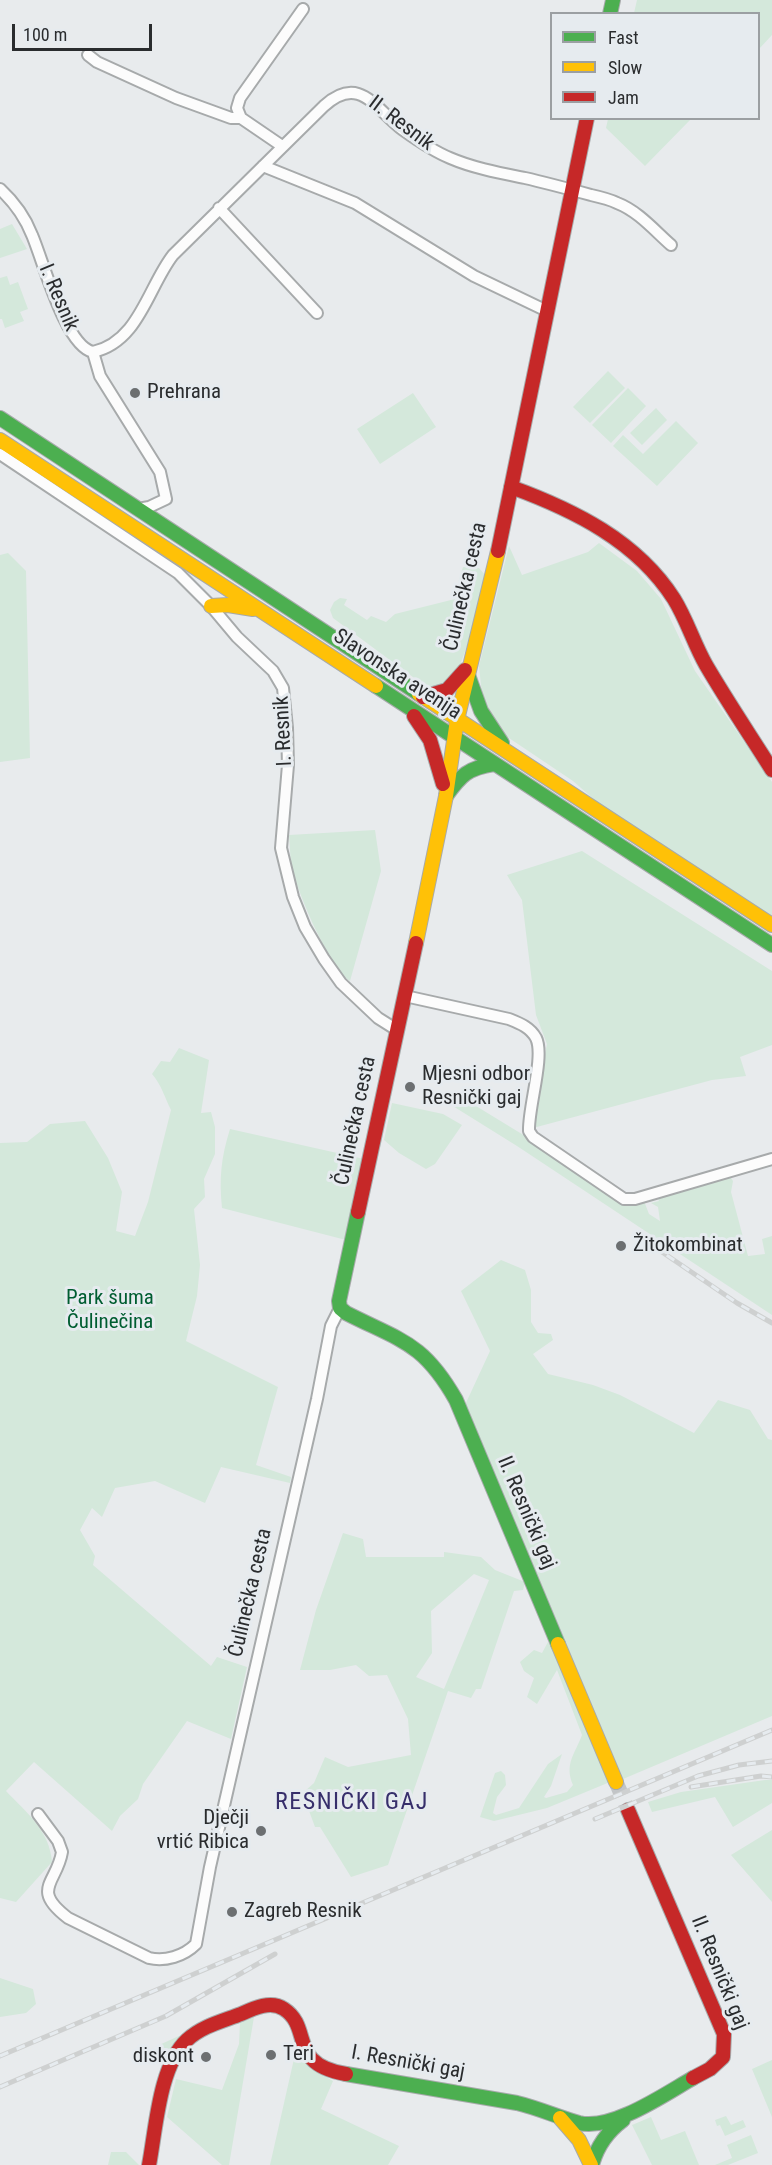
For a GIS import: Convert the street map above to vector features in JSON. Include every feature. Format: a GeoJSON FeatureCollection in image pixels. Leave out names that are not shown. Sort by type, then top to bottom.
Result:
{"type":"FeatureCollection","features":[{"type":"Feature","properties":{"kind":"street"},"geometry":{"type":"LineString","coordinates":[[282,146],[241,118],[237,108],[240,98],[303,9]]}},
{"type":"Feature","properties":{"kind":"street"},"geometry":{"type":"LineString","coordinates":[[88,55],[107,68],[176,98],[231,118],[241,118]]}},
{"type":"Feature","properties":{"kind":"street","name":"II. Resnik"},"geometry":{"type":"LineString","coordinates":[[93,352],[112,344],[134,323],[145,308],[162,270],[173,255],[334,97],[354,92],[373,101],[401,129],[436,152],[452,159],[468,165],[571,189]]}},
{"type":"Feature","properties":{"kind":"street","name":"Čulinečka cesta"},"geometry":{"type":"LineString","coordinates":[[38,1814],[58,1842],[62,1852],[48,1886],[48,1894],[59,1911],[68,1918],[149,1958],[168,1959],[196,1944],[210,1867],[317,1399],[331,1326],[340,1308],[340,1291],[446,796],[457,720],[496,560],[586,120]]}},
{"type":"Feature","properties":{"kind":"street"},"geometry":{"type":"LineString","coordinates":[[263,166],[356,203],[474,276],[547,311]]}},
{"type":"Feature","properties":{"kind":"street","name":"I. Resnik"},"geometry":{"type":"LineString","coordinates":[[0,189],[16,207],[32,234],[59,308],[74,337],[82,348],[93,352],[100,376],[160,472],[166,499],[138,509]]}},
{"type":"Feature","properties":{"kind":"street"},"geometry":{"type":"LineString","coordinates":[[571,189],[617,202],[635,212],[671,245]]}},
{"type":"Feature","properties":{"kind":"street"},"geometry":{"type":"LineString","coordinates":[[219,208],[317,313]]}},
{"type":"Feature","properties":{"kind":"street","name":"Slavonska avenija"},"geometry":{"type":"LineString","coordinates":[[0,418],[772,925]]}},
{"type":"Feature","properties":{"kind":"street","name":"Slavonska avenija"},"geometry":{"type":"LineString","coordinates":[[0,440],[772,945]]}},
{"type":"Feature","properties":{"kind":"street","name":"I. Resnik"},"geometry":{"type":"LineString","coordinates":[[0,454],[178,573],[211,606],[237,637],[273,671],[283,688],[287,728],[288,765],[281,848],[292,897],[305,927],[341,984],[378,1018],[397,1030]]}},
{"type":"Feature","properties":{"kind":"street"},"geometry":{"type":"LineString","coordinates":[[511,487],[550,502],[596,526],[637,554],[673,598],[698,651],[772,770]]}},
{"type":"Feature","properties":{"kind":"street"},"geometry":{"type":"LineString","coordinates":[[211,606],[235,606],[258,610]]}},
{"type":"Feature","properties":{"kind":"street"},"geometry":{"type":"LineString","coordinates":[[423,697],[451,689],[469,668]]}},
{"type":"Feature","properties":{"kind":"street"},"geometry":{"type":"LineString","coordinates":[[469,668],[475,700],[493,734],[512,755]]}},
{"type":"Feature","properties":{"kind":"street"},"geometry":{"type":"LineString","coordinates":[[399,700],[422,725],[432,744],[446,796]]}},
{"type":"Feature","properties":{"kind":"street"},"geometry":{"type":"LineString","coordinates":[[446,796],[466,771],[473,767],[495,764]]}},
{"type":"Feature","properties":{"kind":"street"},"geometry":{"type":"LineString","coordinates":[[405,996],[509,1018],[525,1025],[536,1037],[539,1052],[529,1131],[539,1141],[624,1198],[635,1199],[772,1159]]}},
{"type":"Feature","properties":{"kind":"street","name":"II. Resnički gaj"},"geometry":{"type":"LineString","coordinates":[[340,1308],[351,1316],[407,1342],[420,1352],[445,1379],[456,1400],[616,1782]]}},
{"type":"Feature","properties":{"kind":"street","name":"II. Resnički gaj"},"geometry":{"type":"LineString","coordinates":[[590,2124],[609,2120],[634,2110],[710,2069],[723,2057],[725,2044],[724,2034],[714,2009],[628,1810]]}},
{"type":"Feature","properties":{"kind":"street","name":"I. Resnički gaj"},"geometry":{"type":"LineString","coordinates":[[149,2165],[168,2073],[179,2048],[195,2035],[218,2023],[257,2007],[278,2005],[285,2009],[294,2020],[305,2051],[315,2063],[324,2068],[339,2073],[517,2103],[590,2124]]}},
{"type":"Feature","properties":{"kind":"street","name":"II. Resnički gaj"},"geometry":{"type":"LineString","coordinates":[[600,2142],[611,2129],[634,2110]]}},
{"type":"Feature","properties":{"kind":"street","name":"I. Resnički gaj"},"geometry":{"type":"LineString","coordinates":[[556,2115],[569,2126],[580,2141],[591,2165]]}},
{"type":"Feature","properties":{"kind":"street"},"geometry":{"type":"LineString","coordinates":[[590,2124],[600,2128],[600,2142],[590,2148],[580,2141],[580,2128],[590,2124]]}},
{"type":"Feature","properties":{"kind":"street","name":"I. Resnički gaj"},"geometry":{"type":"LineString","coordinates":[[591,2165],[600,2142]]}},
{"type":"Feature","properties":{"kind":"green space"},"geometry":{"type":"Polygon","coordinates":[[[637,0],[772,0],[772,35],[760,48],[760,12],[634,12],[637,0]]]}},
{"type":"Feature","properties":{"kind":"green space"},"geometry":{"type":"Polygon","coordinates":[[[608,120],[690,120],[645,166],[606,128],[608,120]]]}},
{"type":"Feature","properties":{"kind":"green space"},"geometry":{"type":"Polygon","coordinates":[[[12,224],[27,249],[0,258],[0,229],[12,224]]]}},
{"type":"Feature","properties":{"kind":"green space"},"geometry":{"type":"Polygon","coordinates":[[[7,276],[10,285],[18,282],[28,309],[20,312],[24,321],[5,328],[0,319],[0,278],[7,276]]]}},
{"type":"Feature","properties":{"kind":"green space"},"geometry":{"type":"Polygon","coordinates":[[[608,371],[625,388],[590,423],[573,407],[608,371]]]}},
{"type":"Feature","properties":{"kind":"green space"},"geometry":{"type":"Polygon","coordinates":[[[628,388],[646,406],[611,443],[592,425],[628,388]]]}},
{"type":"Feature","properties":{"kind":"green space"},"geometry":{"type":"Polygon","coordinates":[[[413,393],[436,427],[380,464],[357,429],[413,393]]]}},
{"type":"Feature","properties":{"kind":"green space"},"geometry":{"type":"Polygon","coordinates":[[[656,408],[667,420],[642,445],[630,433],[656,408]]]}},
{"type":"Feature","properties":{"kind":"green space"},"geometry":{"type":"Polygon","coordinates":[[[676,421],[698,443],[657,486],[613,446],[623,435],[643,454],[676,421]]]}},
{"type":"Feature","properties":{"kind":"green space"},"geometry":{"type":"Polygon","coordinates":[[[599,543],[637,571],[661,599],[695,671],[772,782],[772,917],[597,802],[573,781],[506,736],[483,705],[479,666],[509,546],[522,575],[588,552],[599,543]]]}},
{"type":"Feature","properties":{"kind":"green space"},"geometry":{"type":"Polygon","coordinates":[[[8,553],[26,571],[30,758],[0,762],[0,555],[8,553]]]}},
{"type":"Feature","properties":{"kind":"green space"},"geometry":{"type":"Polygon","coordinates":[[[463,567],[479,568],[485,575],[466,650],[454,676],[442,687],[425,686],[333,618],[330,610],[334,602],[340,598],[347,599],[344,605],[367,620],[371,616],[386,622],[395,614],[459,598],[457,586],[463,567]]]}},
{"type":"Feature","properties":{"kind":"green space"},"geometry":{"type":"Polygon","coordinates":[[[375,830],[381,871],[350,981],[323,945],[306,909],[291,864],[289,835],[375,830]]]}},
{"type":"Feature","properties":{"kind":"green space"},"geometry":{"type":"Polygon","coordinates":[[[582,851],[772,971],[772,1045],[740,1057],[746,1076],[712,1080],[533,1128],[532,1122],[547,1044],[536,1015],[522,900],[507,875],[582,851]]]}},
{"type":"Feature","properties":{"kind":"green space","name":"Park šuma Čulinečina"},"geometry":{"type":"Polygon","coordinates":[[[179,1048],[209,1060],[201,1113],[211,1112],[215,1127],[215,1154],[204,1179],[205,1197],[194,1209],[200,1265],[197,1296],[186,1341],[278,1387],[256,1465],[291,1477],[290,1483],[221,1467],[205,1503],[155,1481],[115,1488],[102,1517],[92,1508],[80,1530],[95,1556],[93,1565],[211,1666],[217,1657],[247,1667],[231,1739],[187,1721],[143,1784],[138,1799],[120,1816],[112,1831],[34,1762],[6,1791],[42,1831],[52,1862],[16,1902],[0,1898],[0,1143],[27,1142],[50,1124],[85,1121],[108,1158],[122,1192],[116,1231],[135,1236],[148,1202],[171,1110],[152,1074],[161,1061],[170,1062],[179,1048]]]}},
{"type":"Feature","properties":{"kind":"green space"},"geometry":{"type":"Polygon","coordinates":[[[448,1094],[458,1095],[530,1139],[621,1200],[644,1201],[649,1214],[660,1221],[658,1207],[651,1203],[659,1201],[658,1198],[728,1174],[733,1181],[731,1192],[748,1256],[765,1254],[762,1239],[772,1236],[772,1315],[448,1103],[448,1094]]]}},
{"type":"Feature","properties":{"kind":"green space"},"geometry":{"type":"Polygon","coordinates":[[[392,1103],[443,1114],[462,1125],[435,1164],[426,1169],[399,1153],[384,1140],[392,1103]]]}},
{"type":"Feature","properties":{"kind":"green space"},"geometry":{"type":"Polygon","coordinates":[[[230,1129],[364,1159],[346,1240],[222,1208],[222,1168],[230,1129]]]}},
{"type":"Feature","properties":{"kind":"green space"},"geometry":{"type":"Polygon","coordinates":[[[501,1260],[525,1270],[531,1290],[531,1322],[538,1333],[551,1334],[553,1340],[533,1354],[548,1374],[593,1385],[620,1395],[694,1433],[718,1400],[750,1410],[768,1439],[772,1440],[772,1716],[623,1779],[465,1405],[490,1351],[461,1291],[501,1260]]]}},
{"type":"Feature","properties":{"kind":"green space"},"geometry":{"type":"Polygon","coordinates":[[[343,1533],[363,1539],[366,1557],[444,1557],[444,1552],[481,1557],[495,1570],[525,1582],[523,1590],[514,1591],[481,1689],[476,1689],[471,1698],[448,1691],[388,1865],[351,1877],[320,1827],[315,1827],[308,1808],[299,1808],[296,1799],[314,1783],[325,1757],[348,1767],[411,1755],[408,1719],[387,1675],[369,1676],[356,1665],[330,1670],[300,1670],[316,1610],[343,1533]],[[474,1574],[431,1611],[432,1653],[416,1677],[444,1689],[489,1580],[474,1574]]]}},
{"type":"Feature","properties":{"kind":"green space"},"geometry":{"type":"Polygon","coordinates":[[[548,1642],[554,1649],[610,1782],[547,1808],[494,1821],[480,1817],[495,1773],[501,1771],[505,1775],[506,1785],[497,1797],[493,1813],[496,1815],[519,1808],[548,1764],[562,1754],[551,1786],[544,1797],[567,1792],[573,1785],[570,1765],[582,1735],[557,1670],[537,1704],[527,1697],[534,1678],[524,1671],[520,1662],[534,1650],[542,1653],[548,1642]]]}},
{"type":"Feature","properties":{"kind":"green space"},"geometry":{"type":"Polygon","coordinates":[[[772,1780],[772,1803],[733,1827],[715,1797],[652,1812],[648,1802],[681,1792],[772,1780]]]}},
{"type":"Feature","properties":{"kind":"green space"},"geometry":{"type":"Polygon","coordinates":[[[772,1830],[772,1902],[731,1855],[772,1830]]]}},
{"type":"Feature","properties":{"kind":"green space"},"geometry":{"type":"Polygon","coordinates":[[[0,1978],[33,1989],[36,2004],[26,2013],[0,2017],[0,1978]]]}},
{"type":"Feature","properties":{"kind":"green space"},"geometry":{"type":"Polygon","coordinates":[[[254,2017],[229,2165],[222,2165],[167,2117],[176,2079],[222,2090],[239,2044],[240,2023],[254,2017]]]}},
{"type":"Feature","properties":{"kind":"green space"},"geometry":{"type":"Polygon","coordinates":[[[181,2035],[163,2062],[157,2046],[181,2035]]]}},
{"type":"Feature","properties":{"kind":"green space"},"geometry":{"type":"Polygon","coordinates":[[[296,2050],[300,2051],[313,2069],[333,2081],[321,2109],[399,2146],[388,2165],[270,2165],[296,2050]]]}},
{"type":"Feature","properties":{"kind":"green space"},"geometry":{"type":"Polygon","coordinates":[[[772,2060],[772,2117],[752,2069],[772,2060]]]}},
{"type":"Feature","properties":{"kind":"green space"},"geometry":{"type":"Polygon","coordinates":[[[726,2116],[731,2125],[743,2120],[746,2127],[725,2136],[715,2120],[726,2116]]]}},
{"type":"Feature","properties":{"kind":"green space"},"geometry":{"type":"Polygon","coordinates":[[[651,2117],[661,2140],[685,2131],[699,2165],[652,2165],[632,2125],[651,2117]]]}},
{"type":"Feature","properties":{"kind":"green space"},"geometry":{"type":"Polygon","coordinates":[[[751,2135],[758,2153],[728,2165],[715,2165],[732,2158],[727,2145],[751,2135]]]}},
{"type":"Feature","properties":{"kind":"green space"},"geometry":{"type":"Polygon","coordinates":[[[111,2152],[126,2152],[139,2165],[108,2165],[111,2152]]]}},
{"type":"Feature","properties":{"kind":"tunnel"},"geometry":{"type":"LineString","coordinates":[[616,1782],[628,1810]]}},
{"type":"Feature","properties":{"kind":"railway"},"geometry":{"type":"LineString","coordinates":[[637,1235],[737,1303],[772,1323]]}},
{"type":"Feature","properties":{"kind":"railway"},"geometry":{"type":"LineString","coordinates":[[0,2056],[772,1730]]}},
{"type":"Feature","properties":{"kind":"railway"},"geometry":{"type":"LineString","coordinates":[[595,1819],[698,1776],[739,1765],[772,1761]]}},
{"type":"Feature","properties":{"kind":"railway"},"geometry":{"type":"LineString","coordinates":[[691,1787],[761,1776],[772,1777]]}},
{"type":"Feature","properties":{"kind":"railway"},"geometry":{"type":"LineString","coordinates":[[0,2087],[166,2016],[275,1954]]}},
{"type":"Feature","properties":{"kind":"traffic: fast"},"geometry":{"type":"LineString","coordinates":[[610,12],[613,0]]}},
{"type":"Feature","properties":{"kind":"traffic: fast"},"geometry":{"type":"LineString","coordinates":[[0,418],[419,694]]}},
{"type":"Feature","properties":{"kind":"traffic: fast"},"geometry":{"type":"LineString","coordinates":[[468,675],[481,711],[502,743]]}},
{"type":"Feature","properties":{"kind":"traffic: fast"},"geometry":{"type":"LineString","coordinates":[[376,686],[772,945]]}},
{"type":"Feature","properties":{"kind":"traffic: fast"},"geometry":{"type":"LineString","coordinates":[[446,796],[456,783],[471,770],[494,764]]}},
{"type":"Feature","properties":{"kind":"traffic: fast"},"geometry":{"type":"LineString","coordinates":[[358,1212],[339,1301],[340,1308],[409,1345],[433,1366],[444,1381],[456,1400],[558,1644]]}},
{"type":"Feature","properties":{"kind":"traffic: fast"},"geometry":{"type":"LineString","coordinates":[[346,2074],[517,2103],[579,2123],[592,2124],[607,2122],[638,2110],[693,2078]]}},
{"type":"Feature","properties":{"kind":"traffic: fast"},"geometry":{"type":"LineString","coordinates":[[592,2165],[603,2140],[623,2120]]}},
{"type":"Feature","properties":{"kind":"traffic: slow"},"geometry":{"type":"LineString","coordinates":[[0,440],[376,686]]}},
{"type":"Feature","properties":{"kind":"traffic: slow"},"geometry":{"type":"LineString","coordinates":[[416,943],[446,796],[457,720],[498,551]]}},
{"type":"Feature","properties":{"kind":"traffic: slow"},"geometry":{"type":"LineString","coordinates":[[211,606],[228,605],[253,609]]}},
{"type":"Feature","properties":{"kind":"traffic: slow"},"geometry":{"type":"LineString","coordinates":[[419,694],[772,925]]}},
{"type":"Feature","properties":{"kind":"traffic: slow"},"geometry":{"type":"LineString","coordinates":[[558,1644],[616,1782]]}},
{"type":"Feature","properties":{"kind":"traffic: slow"},"geometry":{"type":"LineString","coordinates":[[560,2118],[579,2140],[591,2165]]}},
{"type":"Feature","properties":{"kind":"traffic: jam"},"geometry":{"type":"LineString","coordinates":[[498,551],[587,120]]}},
{"type":"Feature","properties":{"kind":"traffic: jam"},"geometry":{"type":"LineString","coordinates":[[511,487],[581,517],[623,544],[659,578],[679,607],[706,665],[772,770]]}},
{"type":"Feature","properties":{"kind":"traffic: jam"},"geometry":{"type":"LineString","coordinates":[[423,697],[447,690],[465,670]]}},
{"type":"Feature","properties":{"kind":"traffic: jam"},"geometry":{"type":"LineString","coordinates":[[414,716],[430,740],[443,784]]}},
{"type":"Feature","properties":{"kind":"traffic: jam"},"geometry":{"type":"LineString","coordinates":[[358,1212],[416,943]]}},
{"type":"Feature","properties":{"kind":"traffic: jam"},"geometry":{"type":"LineString","coordinates":[[628,1810],[724,2034],[723,2057],[710,2069],[693,2078]]}},
{"type":"Feature","properties":{"kind":"traffic: jam"},"geometry":{"type":"LineString","coordinates":[[149,2165],[160,2099],[170,2065],[187,2040],[206,2027],[257,2007],[279,2006],[293,2017],[308,2054],[328,2069],[346,2074]]}},
{"type":"Feature","properties":{"kind":"place","name":"Prehrana"},"geometry":{"type":"Point","coordinates":[135,393]}},
{"type":"Feature","properties":{"kind":"place","name":"Mjesni odbor Resnički gaj"},"geometry":{"type":"Point","coordinates":[410,1087]}},
{"type":"Feature","properties":{"kind":"place","name":"Žitokombinat"},"geometry":{"type":"Point","coordinates":[621,1246]}},
{"type":"Feature","properties":{"kind":"place","name":"Dječji vrtić Ribica"},"geometry":{"type":"Point","coordinates":[261,1831]}},
{"type":"Feature","properties":{"kind":"place","name":"Zagreb Resnik"},"geometry":{"type":"Point","coordinates":[232,1912]}},
{"type":"Feature","properties":{"kind":"place","name":"Teri"},"geometry":{"type":"Point","coordinates":[271,2055]}},
{"type":"Feature","properties":{"kind":"place","name":"diskont"},"geometry":{"type":"Point","coordinates":[206,2057]}},
{"type":"Feature","properties":{"kind":"district","name":"RESNIČKI GAJ"},"geometry":{"type":"Point","coordinates":[352,1803]}}]}
